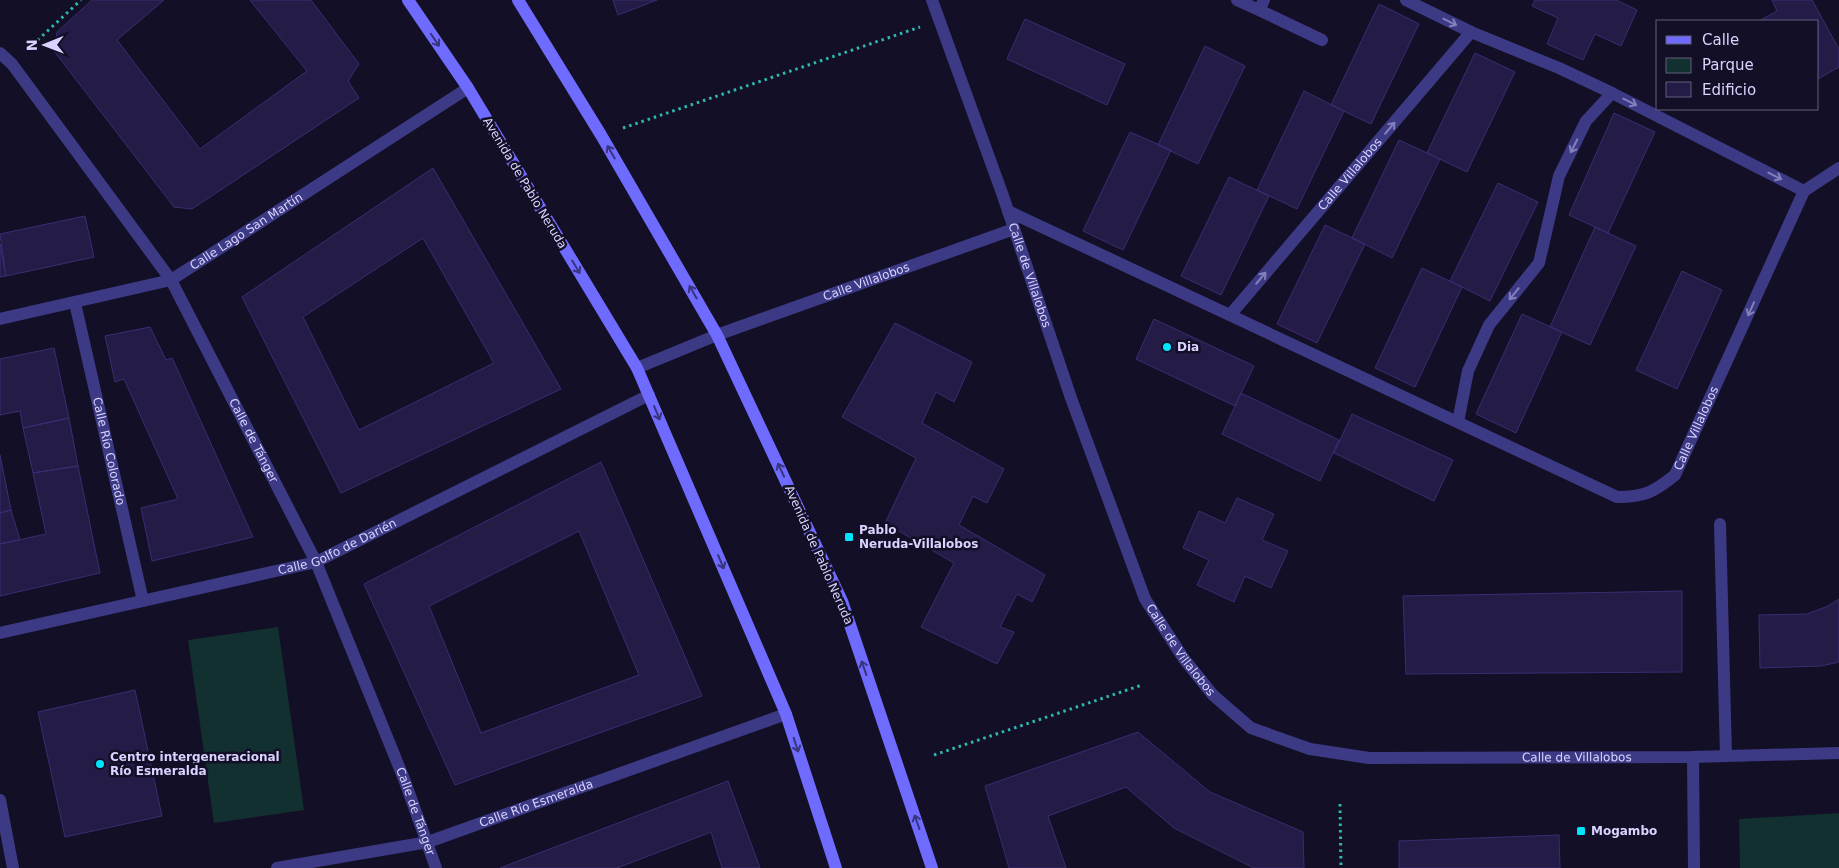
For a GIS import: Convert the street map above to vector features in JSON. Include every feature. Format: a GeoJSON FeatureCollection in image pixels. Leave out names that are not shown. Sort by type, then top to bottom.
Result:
{"type":"FeatureCollection","features":[{"type":"Feature","properties":{"kind":"main road","name":"Avenida de Pablo Neruda"},"geometry":{"type":"LineString","coordinates":[[408,0],[468,88],[637,368],[786,714],[836,868]]}},
{"type":"Feature","properties":{"kind":"main road","name":"Avenida de Pablo Neruda"},"geometry":{"type":"LineString","coordinates":[[518,0],[602,135],[717,335],[842,601],[932,868]]}},
{"type":"Feature","properties":{"kind":"street","name":"Calle de Villalobos"},"geometry":{"type":"LineString","coordinates":[[932,0],[1145,599],[1184,659],[1213,694],[1252,728],[1310,749],[1369,758],[1693,757],[1839,753]]}},
{"type":"Feature","properties":{"kind":"street"},"geometry":{"type":"LineString","coordinates":[[1236,0],[1261,5],[1322,40]]}},
{"type":"Feature","properties":{"kind":"street"},"geometry":{"type":"LineString","coordinates":[[1414,2],[1471,32],[1559,68],[1612,93],[1804,191],[1839,168]]}},
{"type":"Feature","properties":{"kind":"street","name":"Calle Villalobos"},"geometry":{"type":"LineString","coordinates":[[1230,315],[1471,32]]}},
{"type":"Feature","properties":{"kind":"street","name":"Calle de Tánger"},"geometry":{"type":"LineString","coordinates":[[0,53],[12,64],[171,280],[316,562],[404,779],[436,868]]}},
{"type":"Feature","properties":{"kind":"street","name":"Calle Lago San Martín"},"geometry":{"type":"LineString","coordinates":[[0,319],[171,280],[468,88]]}},
{"type":"Feature","properties":{"kind":"street"},"geometry":{"type":"LineString","coordinates":[[1458,422],[1468,371],[1489,325],[1539,263],[1559,176],[1586,121],[1612,93]]}},
{"type":"Feature","properties":{"kind":"street","name":"Calle Villalobos"},"geometry":{"type":"LineString","coordinates":[[1008,211],[1618,497],[1639,497],[1657,489],[1675,475],[1804,191]]}},
{"type":"Feature","properties":{"kind":"street","name":"Calle Villalobos"},"geometry":{"type":"LineString","coordinates":[[717,335],[1014,229]]}},
{"type":"Feature","properties":{"kind":"street","name":"Calle Río Colorado"},"geometry":{"type":"LineString","coordinates":[[75,303],[143,601]]}},
{"type":"Feature","properties":{"kind":"street"},"geometry":{"type":"LineString","coordinates":[[637,368],[717,335]]}},
{"type":"Feature","properties":{"kind":"street","name":"Calle Golfo de Darién"},"geometry":{"type":"LineString","coordinates":[[0,633],[316,562],[649,394]]}},
{"type":"Feature","properties":{"kind":"street"},"geometry":{"type":"LineString","coordinates":[[1720,524],[1726,756]]}},
{"type":"Feature","properties":{"kind":"street","name":"Calle Río Esmeralda"},"geometry":{"type":"LineString","coordinates":[[278,868],[428,842],[786,714]]}},
{"type":"Feature","properties":{"kind":"street"},"geometry":{"type":"LineString","coordinates":[[1693,757],[1694,868]]}},
{"type":"Feature","properties":{"kind":"street"},"geometry":{"type":"LineString","coordinates":[[0,800],[13,868]]}},
{"type":"Feature","properties":{"kind":"path"},"geometry":{"type":"LineString","coordinates":[[12,64],[81,0]]}},
{"type":"Feature","properties":{"kind":"path"},"geometry":{"type":"LineString","coordinates":[[602,135],[939,20]]}},
{"type":"Feature","properties":{"kind":"path"},"geometry":{"type":"LineString","coordinates":[[934,755],[1142,685]]}},
{"type":"Feature","properties":{"kind":"path"},"geometry":{"type":"LineString","coordinates":[[1340,804],[1341,868]]}},
{"type":"Feature","properties":{"kind":"green space"},"geometry":{"type":"Polygon","coordinates":[[[278,627],[304,810],[214,823],[188,640],[278,627]]]}},
{"type":"Feature","properties":{"kind":"green space"},"geometry":{"type":"Polygon","coordinates":[[[1839,813],[1839,868],[1740,868],[1739,819],[1839,813]]]}},
{"type":"Feature","properties":{"kind":"building"},"geometry":{"type":"Polygon","coordinates":[[[92,0],[164,0],[117,40],[200,149],[307,71],[250,0],[311,0],[359,64],[348,81],[359,98],[192,209],[174,207],[54,51],[57,32],[92,0]]]}},
{"type":"Feature","properties":{"kind":"building"},"geometry":{"type":"Polygon","coordinates":[[[613,0],[657,0],[618,15],[613,0]]]}},
{"type":"Feature","properties":{"kind":"building"},"geometry":{"type":"Polygon","coordinates":[[[1535,0],[1616,0],[1637,10],[1621,46],[1595,34],[1583,60],[1547,44],[1558,18],[1532,6],[1535,0]]]}},
{"type":"Feature","properties":{"kind":"building"},"geometry":{"type":"Polygon","coordinates":[[[1772,0],[1812,0],[1839,49],[1839,67],[1819,78],[1819,20],[1761,20],[1777,11],[1772,0]]]}},
{"type":"Feature","properties":{"kind":"building"},"geometry":{"type":"Polygon","coordinates":[[[1379,4],[1419,24],[1371,124],[1331,105],[1379,4]]]}},
{"type":"Feature","properties":{"kind":"building"},"geometry":{"type":"Polygon","coordinates":[[[1025,19],[1125,64],[1107,105],[1007,59],[1025,19]]]}},
{"type":"Feature","properties":{"kind":"building"},"geometry":{"type":"Polygon","coordinates":[[[1205,46],[1245,66],[1198,164],[1158,145],[1205,46]]]}},
{"type":"Feature","properties":{"kind":"building"},"geometry":{"type":"Polygon","coordinates":[[[1475,53],[1515,72],[1467,172],[1427,153],[1475,53]]]}},
{"type":"Feature","properties":{"kind":"building"},"geometry":{"type":"Polygon","coordinates":[[[1304,91],[1344,111],[1297,209],[1257,190],[1304,91]]]}},
{"type":"Feature","properties":{"kind":"building"},"geometry":{"type":"Polygon","coordinates":[[[1614,113],[1655,132],[1608,233],[1569,215],[1614,113]]]}},
{"type":"Feature","properties":{"kind":"building"},"geometry":{"type":"Polygon","coordinates":[[[1130,132],[1171,150],[1123,250],[1083,231],[1130,132]]]}},
{"type":"Feature","properties":{"kind":"building"},"geometry":{"type":"Polygon","coordinates":[[[1399,140],[1440,159],[1392,258],[1352,238],[1399,140]]]}},
{"type":"Feature","properties":{"kind":"building"},"geometry":{"type":"Polygon","coordinates":[[[433,168],[561,389],[341,493],[242,297],[433,168]],[[423,238],[303,317],[359,430],[494,363],[423,238]]]}},
{"type":"Feature","properties":{"kind":"building"},"geometry":{"type":"Polygon","coordinates":[[[1229,177],[1269,196],[1221,295],[1181,276],[1229,177]]]}},
{"type":"Feature","properties":{"kind":"building"},"geometry":{"type":"Polygon","coordinates":[[[1498,183],[1538,202],[1490,301],[1450,281],[1498,183]]]}},
{"type":"Feature","properties":{"kind":"building"},"geometry":{"type":"Polygon","coordinates":[[[85,216],[94,257],[6,276],[0,234],[85,216]]]}},
{"type":"Feature","properties":{"kind":"building"},"geometry":{"type":"Polygon","coordinates":[[[1325,225],[1365,244],[1317,343],[1277,324],[1325,225]]]}},
{"type":"Feature","properties":{"kind":"building"},"geometry":{"type":"Polygon","coordinates":[[[1595,227],[1636,246],[1590,345],[1550,327],[1595,227]]]}},
{"type":"Feature","properties":{"kind":"building"},"geometry":{"type":"Polygon","coordinates":[[[0,244],[6,276],[0,277],[0,244]]]}},
{"type":"Feature","properties":{"kind":"building"},"geometry":{"type":"Polygon","coordinates":[[[1422,268],[1462,287],[1415,387],[1375,368],[1422,268]]]}},
{"type":"Feature","properties":{"kind":"building"},"geometry":{"type":"Polygon","coordinates":[[[1682,271],[1722,290],[1677,389],[1636,370],[1682,271]]]}},
{"type":"Feature","properties":{"kind":"building"},"geometry":{"type":"Polygon","coordinates":[[[1522,314],[1562,332],[1516,433],[1476,414],[1522,314]]]}},
{"type":"Feature","properties":{"kind":"building"},"geometry":{"type":"Polygon","coordinates":[[[1154,319],[1254,366],[1235,406],[1136,359],[1154,319]]]}},
{"type":"Feature","properties":{"kind":"building"},"geometry":{"type":"Polygon","coordinates":[[[895,323],[972,362],[954,402],[936,392],[922,423],[1004,469],[987,503],[973,496],[959,525],[1045,575],[1032,602],[1017,594],[1000,627],[1014,632],[997,664],[921,627],[954,563],[885,523],[916,458],[842,417],[895,323]]]}},
{"type":"Feature","properties":{"kind":"building"},"geometry":{"type":"Polygon","coordinates":[[[150,327],[166,360],[172,358],[174,362],[253,537],[152,561],[141,508],[178,499],[124,379],[115,382],[105,336],[150,327]]]}},
{"type":"Feature","properties":{"kind":"building"},"geometry":{"type":"Polygon","coordinates":[[[54,348],[69,418],[23,428],[20,411],[0,415],[0,359],[54,348]]]}},
{"type":"Feature","properties":{"kind":"building"},"geometry":{"type":"Polygon","coordinates":[[[1241,393],[1339,440],[1320,481],[1222,434],[1241,393]]]}},
{"type":"Feature","properties":{"kind":"building"},"geometry":{"type":"Polygon","coordinates":[[[1352,414],[1453,460],[1434,501],[1334,453],[1352,414]]]}},
{"type":"Feature","properties":{"kind":"building"},"geometry":{"type":"Polygon","coordinates":[[[69,418],[78,466],[33,473],[23,428],[69,418]]]}},
{"type":"Feature","properties":{"kind":"building"},"geometry":{"type":"Polygon","coordinates":[[[0,455],[11,510],[0,513],[0,455]]]}},
{"type":"Feature","properties":{"kind":"building"},"geometry":{"type":"Polygon","coordinates":[[[601,462],[702,696],[455,785],[364,584],[601,462]],[[579,531],[429,606],[481,733],[639,675],[579,531]]]}},
{"type":"Feature","properties":{"kind":"building"},"geometry":{"type":"Polygon","coordinates":[[[78,466],[100,573],[0,596],[0,544],[46,534],[33,473],[78,466]]]}},
{"type":"Feature","properties":{"kind":"building"},"geometry":{"type":"Polygon","coordinates":[[[1237,498],[1274,514],[1262,540],[1288,551],[1271,588],[1245,576],[1234,602],[1197,585],[1209,560],[1183,548],[1199,511],[1225,523],[1237,498]]]}},
{"type":"Feature","properties":{"kind":"building"},"geometry":{"type":"Polygon","coordinates":[[[11,510],[20,540],[0,544],[0,513],[11,510]]]}},
{"type":"Feature","properties":{"kind":"building"},"geometry":{"type":"Polygon","coordinates":[[[1682,591],[1682,672],[1406,674],[1403,596],[1682,591]]]}},
{"type":"Feature","properties":{"kind":"building"},"geometry":{"type":"Polygon","coordinates":[[[1839,599],[1839,662],[1821,666],[1760,668],[1759,615],[1807,614],[1828,606],[1839,599]]]}},
{"type":"Feature","properties":{"kind":"building","name":"Centro intergeneracional Río Esmeralda"},"geometry":{"type":"Polygon","coordinates":[[[135,690],[162,816],[65,837],[38,712],[135,690]]]}},
{"type":"Feature","properties":{"kind":"building"},"geometry":{"type":"Polygon","coordinates":[[[1138,732],[1210,792],[1303,832],[1304,868],[1254,868],[1174,828],[1126,787],[1048,816],[1066,868],[1009,868],[985,786],[1138,732]]]}},
{"type":"Feature","properties":{"kind":"building"},"geometry":{"type":"Polygon","coordinates":[[[728,781],[760,868],[722,868],[711,832],[617,868],[500,868],[728,781]]]}},
{"type":"Feature","properties":{"kind":"building"},"geometry":{"type":"Polygon","coordinates":[[[1559,835],[1560,868],[1399,868],[1399,841],[1559,835]]]}},
{"type":"Feature","properties":{"kind":"place","name":"Dia"},"geometry":{"type":"Point","coordinates":[1167,347]}},
{"type":"Feature","properties":{"kind":"place","name":"Pablo Neruda-Villalobos"},"geometry":{"type":"Point","coordinates":[849,537]}},
{"type":"Feature","properties":{"kind":"place","name":"Centro intergeneracional Río Esmeralda"},"geometry":{"type":"Point","coordinates":[100,764]}},
{"type":"Feature","properties":{"kind":"place","name":"Mogambo"},"geometry":{"type":"Point","coordinates":[1581,831]}}]}
